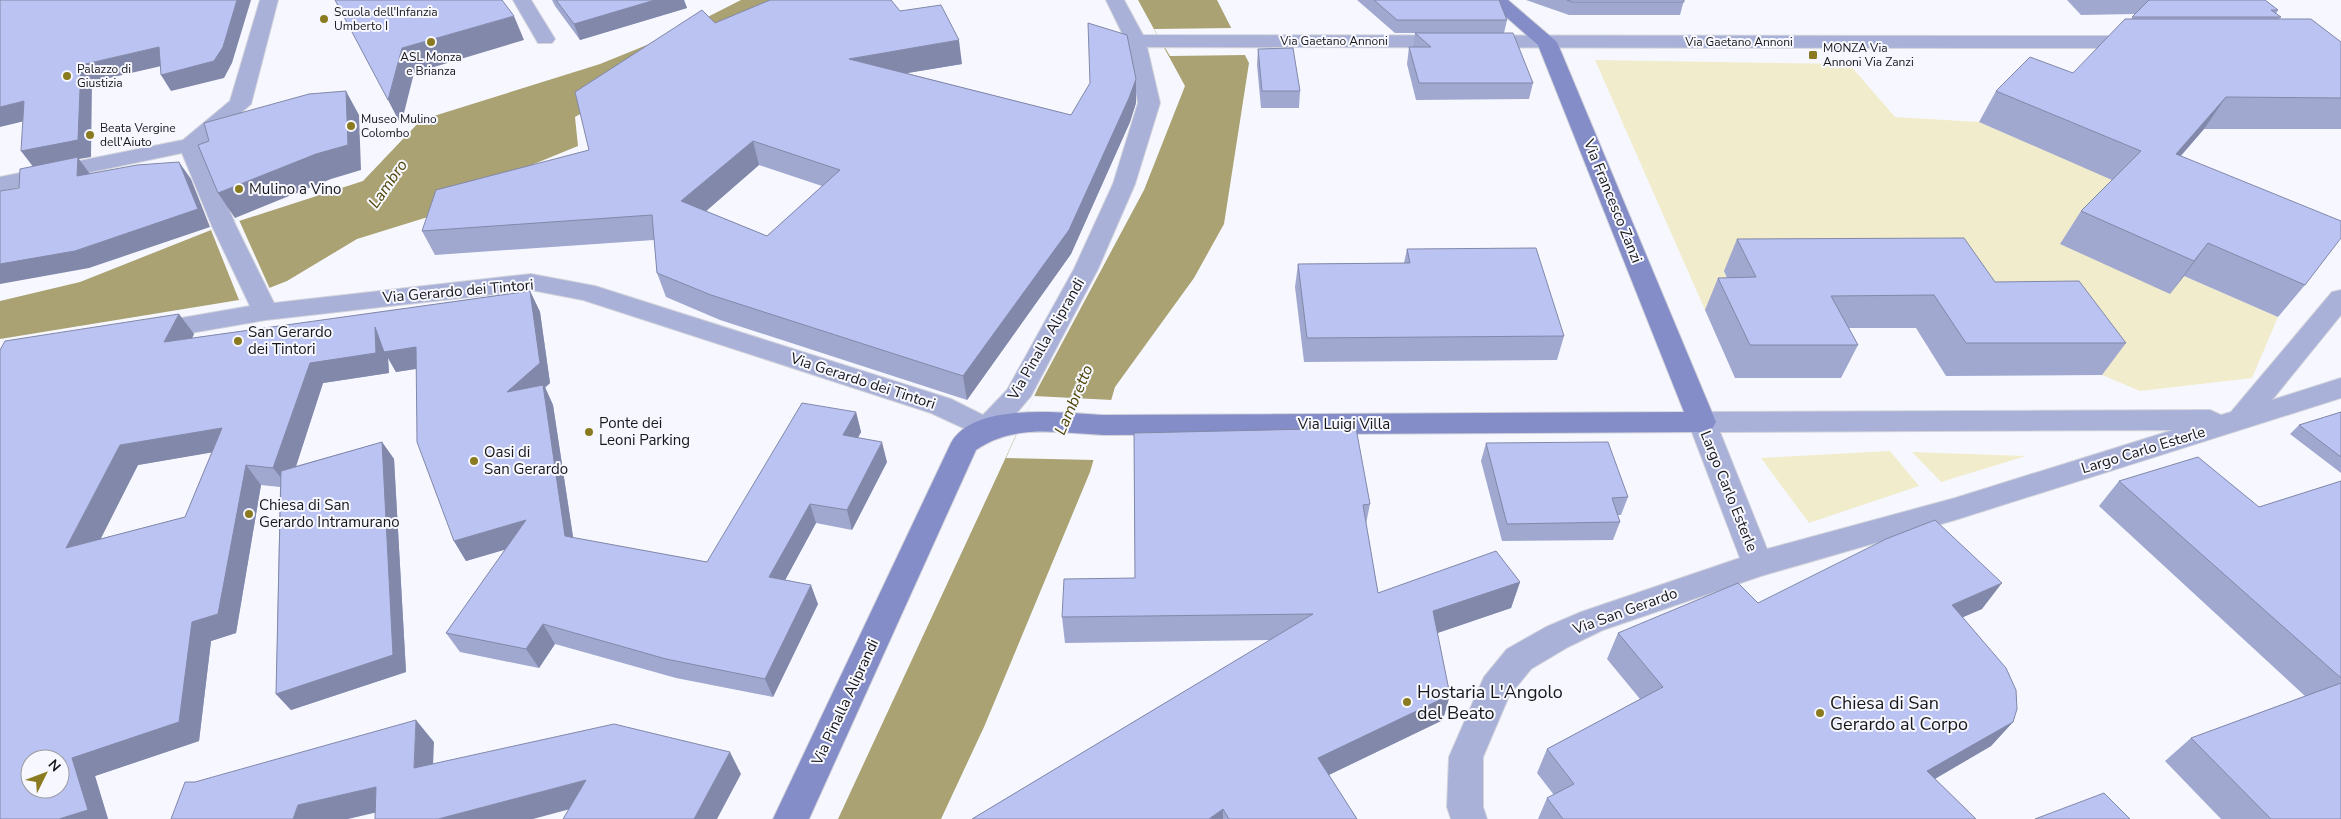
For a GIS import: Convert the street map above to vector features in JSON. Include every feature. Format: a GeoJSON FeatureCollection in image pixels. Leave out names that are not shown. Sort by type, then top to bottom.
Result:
{"type":"FeatureCollection","features":[{"type":"Feature","properties":{"kind":"street"},"geometry":{"type":"LineString","coordinates":[[0,184],[190,145],[240,104],[269,0]]}},
{"type":"Feature","properties":{"kind":"street"},"geometry":{"type":"LineString","coordinates":[[522,0],[545,39]]}},
{"type":"Feature","properties":{"kind":"street","name":"Via Pinalla Aliprandi"},"geometry":{"type":"LineString","coordinates":[[791,819],[965,443],[976,434],[987,429],[1017,396],[1086,269],[1124,184],[1149,103],[1145,41],[1115,0]]}},
{"type":"Feature","properties":{"kind":"street","name":"Via Francesco Zanzi"},"geometry":{"type":"LineString","coordinates":[[1496,0],[1548,42],[1702,422]]}},
{"type":"Feature","properties":{"kind":"street","name":"Via Gaetano Annoni"},"geometry":{"type":"LineString","coordinates":[[1145,41],[2161,42]]}},
{"type":"Feature","properties":{"kind":"street"},"geometry":{"type":"LineString","coordinates":[[190,145],[224,226],[261,303]]}},
{"type":"Feature","properties":{"kind":"street","name":"Via Gerardo dei Tintori"},"geometry":{"type":"LineString","coordinates":[[128,334],[261,303],[531,282],[586,292],[941,406],[987,429]]}},
{"type":"Feature","properties":{"kind":"street"},"geometry":{"type":"LineString","coordinates":[[2240,420],[2341,298]]}},
{"type":"Feature","properties":{"kind":"street","name":"Largo Carlo Esterle"},"geometry":{"type":"LineString","coordinates":[[2240,420],[1702,422],[1758,564],[1955,508],[2240,420],[2341,388]]}},
{"type":"Feature","properties":{"kind":"street","name":"Via Luigi Villa"},"geometry":{"type":"LineString","coordinates":[[987,429],[1022,423],[1104,425],[1702,422]]}},
{"type":"Feature","properties":{"kind":"street","name":"Via San Gerardo"},"geometry":{"type":"LineString","coordinates":[[1469,819],[1465,807],[1466,757],[1496,687],[1519,659],[1592,621],[1758,564]]}},
{"type":"Feature","properties":{"kind":"shaded area"},"geometry":{"type":"Polygon","coordinates":[[[1595,60],[1849,64],[1895,117],[1979,122],[2058,156],[2112,161],[2184,276],[2278,317],[2252,378],[2140,391],[2102,375],[2057,314],[1724,272],[1742,310],[1705,310],[1595,60]]]}},
{"type":"Feature","properties":{"kind":"shaded area"},"geometry":{"type":"Polygon","coordinates":[[[1890,451],[1919,486],[1809,523],[1761,458],[1890,451]]]}},
{"type":"Feature","properties":{"kind":"shaded area"},"geometry":{"type":"Polygon","coordinates":[[[1912,452],[2026,456],[1941,482],[1912,452]]]}},
{"type":"Feature","properties":{"kind":"water","name":"Lambro"},"geometry":{"type":"Polygon","coordinates":[[[741,0],[812,0],[630,84],[575,117],[578,146],[529,166],[515,190],[357,239],[287,281],[239,300],[0,339],[0,301],[80,282],[211,230],[363,181],[421,120],[600,64],[674,34],[741,0]]]}},
{"type":"Feature","properties":{"kind":"water","name":"Lambretto"},"geometry":{"type":"Polygon","coordinates":[[[1138,0],[1217,0],[1249,63],[1224,224],[1194,278],[1115,387],[1090,472],[984,727],[941,819],[838,819],[1038,388],[1144,190],[1185,86],[1138,0]]]}},
{"type":"Feature","properties":{"kind":"pier"},"geometry":{"type":"Polygon","coordinates":[[[1232,28],[1246,55],[1170,56],[1154,29],[1232,28]]]}},
{"type":"Feature","properties":{"kind":"pier"},"geometry":{"type":"Polygon","coordinates":[[[239,220],[270,289],[239,300],[211,230],[239,220]]]}},
{"type":"Feature","properties":{"kind":"pier"},"geometry":{"type":"Polygon","coordinates":[[[1034,396],[1112,400],[1094,460],[1006,458],[1034,396]]]}},
{"type":"Feature","properties":{"kind":"building","name":"Palazzo di Giustizia"},"geometry":{"type":"Polygon","coordinates":[[[0,0],[237,0],[223,47],[214,61],[161,75],[159,47],[81,65],[78,140],[21,151],[24,101],[0,107],[0,0]]]}},
{"type":"Feature","properties":{"kind":"building","name":"ASL Monza e Brianza"},"geometry":{"type":"Polygon","coordinates":[[[335,0],[502,0],[514,16],[402,48],[388,100],[335,0]]]}},
{"type":"Feature","properties":{"kind":"building"},"geometry":{"type":"Polygon","coordinates":[[[556,0],[655,0],[574,24],[556,0]]]}},
{"type":"Feature","properties":{"kind":"building"},"geometry":{"type":"Polygon","coordinates":[[[770,0],[891,0],[900,11],[941,5],[959,40],[849,59],[1071,115],[1090,83],[1088,23],[1127,35],[1136,79],[1069,230],[963,376],[711,295],[657,273],[652,215],[422,231],[436,190],[589,150],[575,92],[702,10],[715,23],[770,0]],[[753,141],[681,201],[767,236],[840,170],[753,141]]]}},
{"type":"Feature","properties":{"kind":"building"},"geometry":{"type":"Polygon","coordinates":[[[1374,0],[1499,0],[1507,20],[1397,20],[1374,0]]]}},
{"type":"Feature","properties":{"kind":"building"},"geometry":{"type":"Polygon","coordinates":[[[1567,0],[1684,0],[1684,2],[1572,2],[1567,0]]]}},
{"type":"Feature","properties":{"kind":"building"},"geometry":{"type":"Polygon","coordinates":[[[2149,0],[2265,0],[2278,10],[2271,10],[2281,17],[2132,17],[2149,0]]]}},
{"type":"Feature","properties":{"kind":"building"},"geometry":{"type":"Polygon","coordinates":[[[2125,19],[2311,19],[2341,42],[2341,98],[2226,97],[2176,154],[2341,221],[2341,238],[2305,285],[2208,243],[2194,261],[2081,211],[2141,151],[1996,91],[2030,57],[2073,73],[2125,19]]]}},
{"type":"Feature","properties":{"kind":"building"},"geometry":{"type":"Polygon","coordinates":[[[1415,33],[1513,33],[1533,83],[1419,83],[1409,47],[1431,47],[1415,33]]]}},
{"type":"Feature","properties":{"kind":"building"},"geometry":{"type":"Polygon","coordinates":[[[1293,48],[1300,91],[1262,91],[1258,49],[1293,48]]]}},
{"type":"Feature","properties":{"kind":"building"},"geometry":{"type":"Polygon","coordinates":[[[346,91],[348,145],[316,154],[218,193],[198,145],[209,141],[204,123],[309,94],[346,91]]]}},
{"type":"Feature","properties":{"kind":"building"},"geometry":{"type":"Polygon","coordinates":[[[78,157],[77,176],[137,165],[179,162],[198,209],[75,251],[0,264],[0,191],[19,188],[20,169],[78,157]]]}},
{"type":"Feature","properties":{"kind":"building"},"geometry":{"type":"Polygon","coordinates":[[[1964,238],[1995,282],[2079,281],[2126,343],[1966,343],[1934,295],[1831,296],[1858,345],[1750,345],[1718,278],[1756,277],[1737,239],[1964,238]]]}},
{"type":"Feature","properties":{"kind":"building"},"geometry":{"type":"Polygon","coordinates":[[[1536,248],[1564,336],[1307,338],[1298,264],[1410,263],[1407,249],[1536,248]]]}},
{"type":"Feature","properties":{"kind":"building"},"geometry":{"type":"Polygon","coordinates":[[[530,291],[540,363],[507,392],[543,385],[565,536],[707,562],[802,403],[856,412],[843,435],[882,442],[847,510],[810,504],[769,577],[811,585],[765,679],[666,659],[543,624],[526,649],[446,633],[526,520],[454,541],[417,442],[416,347],[384,352],[375,327],[376,353],[310,363],[273,468],[246,465],[218,614],[192,622],[179,722],[72,758],[88,810],[59,819],[0,819],[0,350],[5,341],[179,314],[164,342],[530,291]],[[222,428],[120,445],[66,548],[185,517],[222,428]]]}},
{"type":"Feature","properties":{"kind":"building"},"geometry":{"type":"Polygon","coordinates":[[[2341,412],[2341,457],[2299,425],[2341,412]]]}},
{"type":"Feature","properties":{"kind":"building"},"geometry":{"type":"Polygon","coordinates":[[[1356,428],[1370,504],[1363,505],[1378,593],[1496,551],[1520,582],[1433,611],[1450,695],[1318,758],[1357,819],[1229,819],[1223,809],[1209,819],[972,819],[1313,614],[1062,617],[1064,579],[1135,578],[1134,433],[1356,428]]]}},
{"type":"Feature","properties":{"kind":"building"},"geometry":{"type":"Polygon","coordinates":[[[382,442],[393,655],[276,694],[281,471],[382,442]]]}},
{"type":"Feature","properties":{"kind":"building"},"geometry":{"type":"Polygon","coordinates":[[[1608,442],[1628,497],[1612,498],[1620,522],[1507,524],[1486,443],[1608,442]]]}},
{"type":"Feature","properties":{"kind":"building"},"geometry":{"type":"Polygon","coordinates":[[[2198,457],[2259,507],[2341,481],[2341,678],[2119,481],[2198,457]]]}},
{"type":"Feature","properties":{"kind":"building","name":"Chiesa di San Gerardo al Corpo"},"geometry":{"type":"Polygon","coordinates":[[[1935,520],[2002,583],[1952,605],[2006,668],[2016,690],[2017,709],[2013,722],[1927,771],[1976,819],[1563,819],[1547,798],[1574,784],[1547,749],[1663,687],[1618,633],[1738,583],[1758,603],[1886,539],[1935,520]]]}},
{"type":"Feature","properties":{"kind":"building"},"geometry":{"type":"Polygon","coordinates":[[[2341,683],[2341,819],[2271,819],[2191,738],[2341,683]]]}},
{"type":"Feature","properties":{"kind":"building"},"geometry":{"type":"Polygon","coordinates":[[[416,720],[414,768],[614,724],[730,752],[694,819],[563,819],[586,780],[438,819],[375,819],[376,787],[298,805],[293,819],[171,819],[185,782],[195,782],[416,720]]]}},
{"type":"Feature","properties":{"kind":"building"},"geometry":{"type":"Polygon","coordinates":[[[2104,793],[2130,819],[2035,819],[2104,793]]]}},
{"type":"Feature","properties":{"kind":"place","name":"Scuola dell'Infanzia Umberto I"},"geometry":{"type":"Point","coordinates":[324,19]}},
{"type":"Feature","properties":{"kind":"place","name":"ASL Monza e Brianza"},"geometry":{"type":"Point","coordinates":[431,42]}},
{"type":"Feature","properties":{"kind":"place","name":"MONZA Via Annoni Via Zanzi"},"geometry":{"type":"Point","coordinates":[1813,55]}},
{"type":"Feature","properties":{"kind":"place","name":"Palazzo di Giustizia"},"geometry":{"type":"Point","coordinates":[67,76]}},
{"type":"Feature","properties":{"kind":"place","name":"Museo Mulino Colombo"},"geometry":{"type":"Point","coordinates":[351,126]}},
{"type":"Feature","properties":{"kind":"place","name":"Beata Vergine dell'Aiuto"},"geometry":{"type":"Point","coordinates":[90,135]}},
{"type":"Feature","properties":{"kind":"place","name":"Mulino a Vino"},"geometry":{"type":"Point","coordinates":[239,189]}},
{"type":"Feature","properties":{"kind":"place","name":"San Gerardo dei Tintori"},"geometry":{"type":"Point","coordinates":[238,341]}},
{"type":"Feature","properties":{"kind":"place","name":"Ponte dei Leoni Parking"},"geometry":{"type":"Point","coordinates":[589,432]}},
{"type":"Feature","properties":{"kind":"place","name":"Oasi di San Gerardo"},"geometry":{"type":"Point","coordinates":[474,461]}},
{"type":"Feature","properties":{"kind":"place","name":"Chiesa di San Gerardo Intramurano"},"geometry":{"type":"Point","coordinates":[249,514]}},
{"type":"Feature","properties":{"kind":"place","name":"Hostaria L'Angolo del Beato"},"geometry":{"type":"Point","coordinates":[1407,702]}},
{"type":"Feature","properties":{"kind":"place","name":"Chiesa di San Gerardo al Corpo"},"geometry":{"type":"Point","coordinates":[1820,713]}}]}
